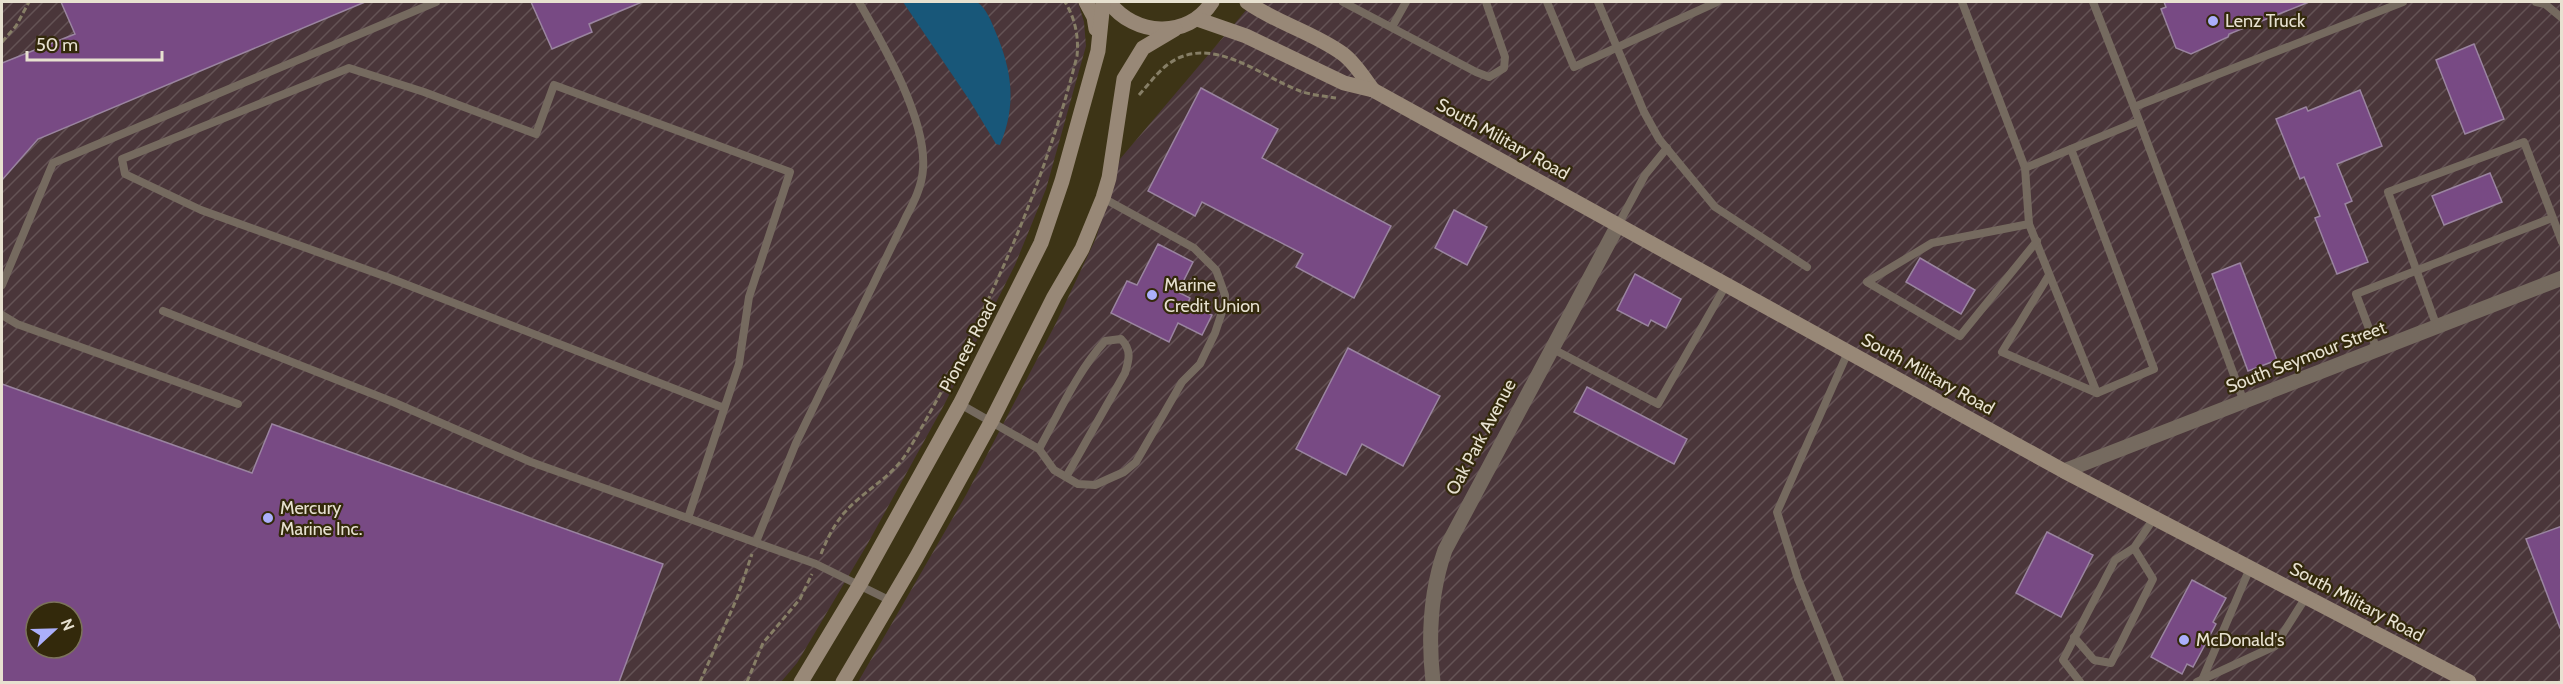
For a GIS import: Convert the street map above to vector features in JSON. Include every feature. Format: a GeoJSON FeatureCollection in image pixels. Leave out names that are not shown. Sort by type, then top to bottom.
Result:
{"type":"FeatureCollection","features":[{"type":"Feature","properties":{"kind":"main road"},"geometry":{"type":"LineString","coordinates":[[1086,2],[1096,23],[1098,51]]}},
{"type":"Feature","properties":{"kind":"main road","name":"Pioneer Road"},"geometry":{"type":"LineString","coordinates":[[801,682],[860,584],[960,404],[1041,243],[1062,181],[1098,51],[1103,2]]}},
{"type":"Feature","properties":{"kind":"main road"},"geometry":{"type":"LineString","coordinates":[[1109,2],[1116,12],[1134,24],[1154,30],[1175,29]]}},
{"type":"Feature","properties":{"kind":"main road"},"geometry":{"type":"LineString","coordinates":[[843,682],[991,422],[1054,297],[1082,249],[1103,198],[1124,79],[1143,48],[1197,19],[1212,2]]}},
{"type":"Feature","properties":{"kind":"main road","name":"South Military Road"},"geometry":{"type":"LineString","coordinates":[[1247,2],[1266,15],[1329,45],[1344,55],[1373,90]]}},
{"type":"Feature","properties":{"kind":"main road","name":"South Military Road"},"geometry":{"type":"LineString","coordinates":[[1197,19],[1246,36],[1344,82],[1373,90],[2064,471],[2469,682]]}},
{"type":"Feature","properties":{"kind":"street","name":"Oak Park Avenue"},"geometry":{"type":"LineString","coordinates":[[1433,682],[1430,644],[1431,614],[1440,563],[1455,530],[1618,225]]}},
{"type":"Feature","properties":{"kind":"street","name":"South Seymour Street"},"geometry":{"type":"LineString","coordinates":[[2064,471],[2562,278]]}},
{"type":"Feature","properties":{"kind":"lane"},"geometry":{"type":"LineString","coordinates":[[2,285],[53,163],[436,2]]}},
{"type":"Feature","properties":{"kind":"lane"},"geometry":{"type":"LineString","coordinates":[[756,542],[796,443],[910,210],[922,179],[922,148],[915,120],[859,2]]}},
{"type":"Feature","properties":{"kind":"lane"},"geometry":{"type":"LineString","coordinates":[[1343,2],[1489,77],[1504,68],[1505,57],[1486,2]]}},
{"type":"Feature","properties":{"kind":"lane"},"geometry":{"type":"LineString","coordinates":[[1392,27],[1406,2]]}},
{"type":"Feature","properties":{"kind":"lane"},"geometry":{"type":"LineString","coordinates":[[1546,2],[1574,67],[1717,2]]}},
{"type":"Feature","properties":{"kind":"lane"},"geometry":{"type":"LineString","coordinates":[[1598,2],[1644,112],[1666,148],[1715,207],[1807,267]]}},
{"type":"Feature","properties":{"kind":"lane"},"geometry":{"type":"LineString","coordinates":[[1962,2],[2025,168],[2029,224],[2097,393]]}},
{"type":"Feature","properties":{"kind":"lane"},"geometry":{"type":"LineString","coordinates":[[2093,2],[2244,402]]}},
{"type":"Feature","properties":{"kind":"lane"},"geometry":{"type":"LineString","coordinates":[[2134,107],[2403,2]]}},
{"type":"Feature","properties":{"kind":"lane"},"geometry":{"type":"LineString","coordinates":[[2536,2],[2545,4],[2562,18]]}},
{"type":"Feature","properties":{"kind":"lane"},"geometry":{"type":"LineString","coordinates":[[688,518],[739,364],[749,297],[790,172],[554,85],[536,134],[424,92],[349,68],[122,159],[125,174],[201,210],[387,277],[724,408]]}},
{"type":"Feature","properties":{"kind":"lane"},"geometry":{"type":"LineString","coordinates":[[2025,168],[2139,121]]}},
{"type":"Feature","properties":{"kind":"lane"},"geometry":{"type":"LineString","coordinates":[[2437,327],[2388,192],[2524,142],[2562,242]]}},
{"type":"Feature","properties":{"kind":"lane"},"geometry":{"type":"LineString","coordinates":[[1618,225],[1645,175],[1666,148]]}},
{"type":"Feature","properties":{"kind":"lane"},"geometry":{"type":"LineString","coordinates":[[2049,274],[2002,352],[2097,393],[2154,369],[2071,149]]}},
{"type":"Feature","properties":{"kind":"lane"},"geometry":{"type":"LineString","coordinates":[[960,404],[1039,449],[1054,470],[1078,484],[1095,485],[1124,472],[1136,462],[1182,382],[1200,364],[1225,303],[1216,270],[1204,256],[1194,248],[1103,198]]}},
{"type":"Feature","properties":{"kind":"lane"},"geometry":{"type":"LineString","coordinates":[[2377,350],[2356,294],[2552,218]]}},
{"type":"Feature","properties":{"kind":"lane"},"geometry":{"type":"LineString","coordinates":[[2029,224],[1932,243],[1867,282],[1960,336],[2037,241]]}},
{"type":"Feature","properties":{"kind":"lane"},"geometry":{"type":"LineString","coordinates":[[1551,348],[1658,405],[1726,285]]}},
{"type":"Feature","properties":{"kind":"lane"},"geometry":{"type":"LineString","coordinates":[[163,311],[393,402],[531,462],[816,564],[891,601]]}},
{"type":"Feature","properties":{"kind":"lane"},"geometry":{"type":"LineString","coordinates":[[2,315],[17,324],[238,404]]}},
{"type":"Feature","properties":{"kind":"lane"},"geometry":{"type":"LineString","coordinates":[[1039,449],[1098,348],[1105,341],[1113,338],[1121,339],[1128,349],[1129,358],[1125,373],[1066,477]]}},
{"type":"Feature","properties":{"kind":"lane"},"geometry":{"type":"LineString","coordinates":[[1840,682],[1798,579],[1778,512],[1848,352]]}},
{"type":"Feature","properties":{"kind":"lane"},"geometry":{"type":"LineString","coordinates":[[2080,682],[2062,660],[2115,560],[2134,548],[2154,518]]}},
{"type":"Feature","properties":{"kind":"lane"},"geometry":{"type":"LineString","coordinates":[[2074,637],[2094,660],[2111,663],[2153,579],[2134,548]]}},
{"type":"Feature","properties":{"kind":"lane"},"geometry":{"type":"LineString","coordinates":[[2200,681],[2250,568]]}},
{"type":"Feature","properties":{"kind":"lane"},"geometry":{"type":"LineString","coordinates":[[2200,681],[2276,646],[2306,597]]}},
{"type":"Feature","properties":{"kind":"path"},"geometry":{"type":"LineString","coordinates":[[2,42],[16,26],[29,2]]}},
{"type":"Feature","properties":{"kind":"path"},"geometry":{"type":"LineString","coordinates":[[747,682],[763,643],[800,599],[831,531],[842,516],[892,472],[908,451],[990,296],[1014,245],[1034,196],[1077,56],[1074,23],[1065,2]]}},
{"type":"Feature","properties":{"kind":"path"},"geometry":{"type":"LineString","coordinates":[[1156,75],[1169,63],[1203,52],[1216,54],[1301,91]]}},
{"type":"Feature","properties":{"kind":"path"},"geometry":{"type":"LineString","coordinates":[[700,682],[737,598],[756,542]]}},
{"type":"Feature","properties":{"kind":"shaded area"},"geometry":{"type":"Polygon","coordinates":[[[2,2],[1078,2],[1084,22],[1086,46],[1046,189],[1015,265],[944,405],[868,543],[797,663],[781,682],[2,682],[2,2]]]}},
{"type":"Feature","properties":{"kind":"shaded area"},"geometry":{"type":"Polygon","coordinates":[[[1253,2],[2561,2],[2561,682],[858,682],[966,495],[1056,323],[1096,238],[1120,159],[1253,2]]]}},
{"type":"Feature","properties":{"kind":"water"},"geometry":{"type":"Polygon","coordinates":[[[903,2],[977,2],[986,12],[1001,47],[1009,75],[1009,116],[1000,145],[996,144],[970,101],[903,2]]]}},
{"type":"Feature","properties":{"kind":"building"},"geometry":{"type":"Polygon","coordinates":[[[61,2],[365,2],[38,139],[2,180],[2,63],[75,34],[61,2]]]}},
{"type":"Feature","properties":{"kind":"building"},"geometry":{"type":"Polygon","coordinates":[[[531,2],[642,2],[589,24],[592,32],[552,49],[531,2]]]}},
{"type":"Feature","properties":{"kind":"building","name":"Lenz Truck"},"geometry":{"type":"Polygon","coordinates":[[[2164,2],[2309,2],[2229,34],[2228,37],[2191,54],[2176,48],[2161,9],[2166,7],[2164,2]]]}},
{"type":"Feature","properties":{"kind":"building"},"geometry":{"type":"Polygon","coordinates":[[[2474,44],[2504,119],[2465,134],[2436,60],[2474,44]]]}},
{"type":"Feature","properties":{"kind":"building"},"geometry":{"type":"Polygon","coordinates":[[[1201,88],[1278,129],[1262,158],[1391,226],[1354,298],[1296,267],[1303,254],[1202,202],[1195,216],[1148,191],[1201,88]]]}},
{"type":"Feature","properties":{"kind":"building"},"geometry":{"type":"Polygon","coordinates":[[[2360,90],[2382,146],[2337,164],[2352,201],[2345,204],[2368,262],[2337,274],[2315,218],[2320,216],[2304,177],[2300,179],[2276,119],[2306,107],[2308,111],[2360,90]]]}},
{"type":"Feature","properties":{"kind":"building"},"geometry":{"type":"Polygon","coordinates":[[[2490,173],[2502,202],[2444,225],[2432,196],[2490,173]]]}},
{"type":"Feature","properties":{"kind":"building"},"geometry":{"type":"Polygon","coordinates":[[[1454,210],[1487,227],[1467,265],[1435,248],[1454,210]]]}},
{"type":"Feature","properties":{"kind":"building","name":"Marine Credit Union"},"geometry":{"type":"Polygon","coordinates":[[[1158,244],[1193,262],[1178,292],[1190,298],[1188,303],[1212,315],[1202,335],[1178,323],[1169,342],[1111,313],[1127,281],[1137,285],[1158,244]]]}},
{"type":"Feature","properties":{"kind":"building"},"geometry":{"type":"Polygon","coordinates":[[[1920,258],[1975,290],[1961,314],[1906,282],[1920,258]]]}},
{"type":"Feature","properties":{"kind":"building"},"geometry":{"type":"Polygon","coordinates":[[[2240,263],[2277,360],[2248,371],[2212,274],[2240,263]]]}},
{"type":"Feature","properties":{"kind":"building"},"geometry":{"type":"Polygon","coordinates":[[[1635,274],[1681,299],[1666,328],[1651,320],[1648,326],[1617,310],[1635,274]]]}},
{"type":"Feature","properties":{"kind":"building"},"geometry":{"type":"Polygon","coordinates":[[[1348,348],[1440,396],[1403,466],[1362,444],[1346,475],[1296,449],[1348,348]]]}},
{"type":"Feature","properties":{"kind":"building","name":"Mercury Marine Inc."},"geometry":{"type":"Polygon","coordinates":[[[2,384],[252,473],[272,424],[663,564],[619,682],[2,682],[2,384]]]}},
{"type":"Feature","properties":{"kind":"building"},"geometry":{"type":"Polygon","coordinates":[[[1587,387],[1687,439],[1674,464],[1574,412],[1587,387]]]}},
{"type":"Feature","properties":{"kind":"building"},"geometry":{"type":"Polygon","coordinates":[[[2562,526],[2562,628],[2560,628],[2526,539],[2562,526]]]}},
{"type":"Feature","properties":{"kind":"building"},"geometry":{"type":"Polygon","coordinates":[[[2047,532],[2093,555],[2061,617],[2016,593],[2047,532]]]}},
{"type":"Feature","properties":{"kind":"building","name":"McDonald's"},"geometry":{"type":"Polygon","coordinates":[[[2192,580],[2226,598],[2213,622],[2216,624],[2193,667],[2187,664],[2182,674],[2151,657],[2192,580]]]}},
{"type":"Feature","properties":{"kind":"place","name":"Lenz Truck"},"geometry":{"type":"Point","coordinates":[2213,21]}},
{"type":"Feature","properties":{"kind":"place","name":"Marine Credit Union"},"geometry":{"type":"Point","coordinates":[1152,295]}},
{"type":"Feature","properties":{"kind":"place","name":"Mercury Marine Inc."},"geometry":{"type":"Point","coordinates":[268,518]}},
{"type":"Feature","properties":{"kind":"place","name":"McDonald's"},"geometry":{"type":"Point","coordinates":[2184,640]}}]}
